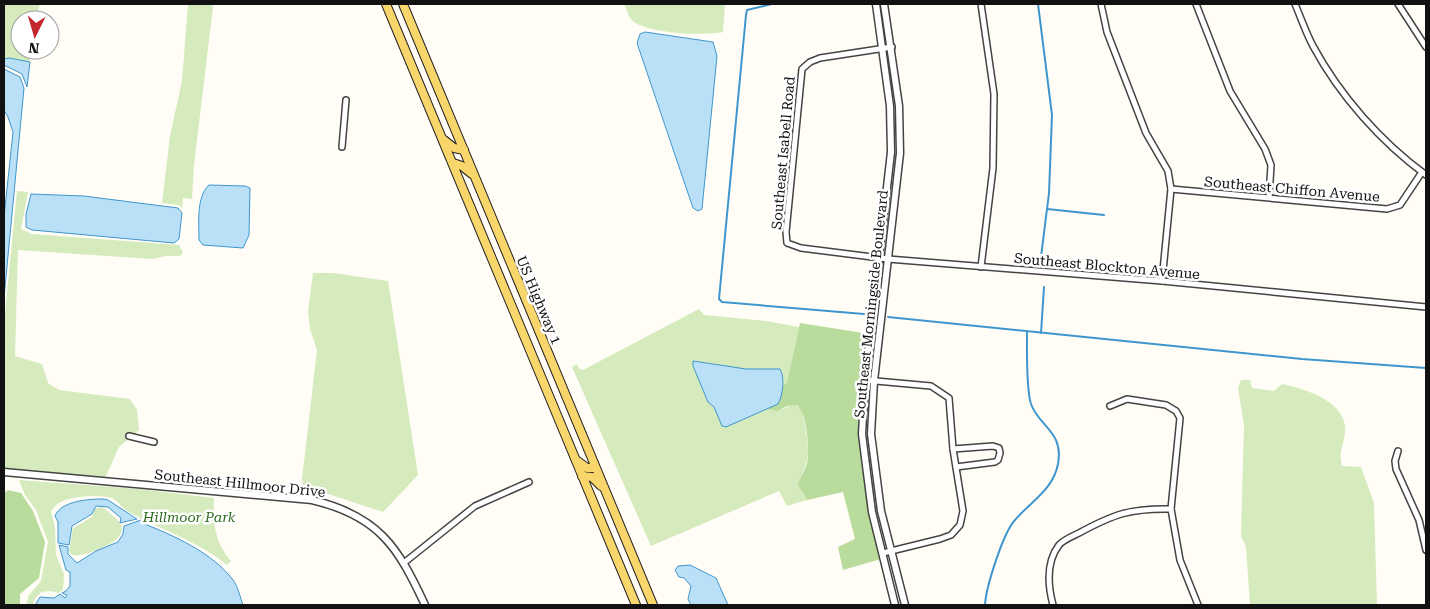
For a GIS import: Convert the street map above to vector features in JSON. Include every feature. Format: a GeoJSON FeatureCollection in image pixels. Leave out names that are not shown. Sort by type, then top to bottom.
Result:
{"type":"FeatureCollection","features":[{"type":"Feature","properties":{"kind":"main road","name":"US Highway 1"},"geometry":{"type":"LineString","coordinates":[[386,4],[636,605]]}},
{"type":"Feature","properties":{"kind":"main road","name":"US Highway 1"},"geometry":{"type":"LineString","coordinates":[[402,4],[653,605]]}},
{"type":"Feature","properties":{"kind":"main road"},"geometry":{"type":"LineString","coordinates":[[443,139],[454,148],[464,150]]}},
{"type":"Feature","properties":{"kind":"main road"},"geometry":{"type":"LineString","coordinates":[[453,163],[462,166],[474,176]]}},
{"type":"Feature","properties":{"kind":"main road"},"geometry":{"type":"LineString","coordinates":[[576,460],[587,468],[595,468]]}},
{"type":"Feature","properties":{"kind":"main road"},"geometry":{"type":"LineString","coordinates":[[582,476],[592,478],[604,489]]}},
{"type":"Feature","properties":{"kind":"street","name":"Southeast Morningside Boulevard"},"geometry":{"type":"LineString","coordinates":[[876,4],[890,106],[890,152],[865,380],[862,434],[872,512],[895,605]]}},
{"type":"Feature","properties":{"kind":"street","name":"Southeast Morningside Boulevard"},"geometry":{"type":"LineString","coordinates":[[884,4],[892,47],[899,106],[900,153],[874,381],[871,434],[881,511],[905,605]]}},
{"type":"Feature","properties":{"kind":"street"},"geometry":{"type":"LineString","coordinates":[[981,4],[994,94],[993,168],[981,267]]}},
{"type":"Feature","properties":{"kind":"street"},"geometry":{"type":"LineString","coordinates":[[1101,4],[1107,32],[1146,133],[1168,171],[1172,189],[1162,281]]}},
{"type":"Feature","properties":{"kind":"street"},"geometry":{"type":"LineString","coordinates":[[1196,4],[1230,91],[1266,149],[1271,165],[1268,197]]}},
{"type":"Feature","properties":{"kind":"street"},"geometry":{"type":"LineString","coordinates":[[1296,4],[1313,46],[1343,92],[1384,139],[1424,174]]}},
{"type":"Feature","properties":{"kind":"street"},"geometry":{"type":"LineString","coordinates":[[1398,4],[1426,47]]}},
{"type":"Feature","properties":{"kind":"street","name":"Southeast Isabell Road"},"geometry":{"type":"LineString","coordinates":[[787,243],[786,232],[802,69],[815,59],[892,47]]}},
{"type":"Feature","properties":{"kind":"street"},"geometry":{"type":"LineString","coordinates":[[342,147],[346,100]]}},
{"type":"Feature","properties":{"kind":"street","name":"Southeast Chiffon Avenue"},"geometry":{"type":"LineString","coordinates":[[1172,189],[1387,209],[1400,205],[1424,174]]}},
{"type":"Feature","properties":{"kind":"street","name":"Southeast Blockton Avenue"},"geometry":{"type":"LineString","coordinates":[[787,243],[801,248],[888,259],[1162,281],[1426,307]]}},
{"type":"Feature","properties":{"kind":"street"},"geometry":{"type":"LineString","coordinates":[[865,380],[931,386],[941,390],[949,398],[953,449],[963,511],[960,524],[951,535],[883,553]]}},
{"type":"Feature","properties":{"kind":"street"},"geometry":{"type":"LineString","coordinates":[[1110,406],[1127,399],[1166,405],[1176,411],[1180,418],[1171,509],[1180,560],[1198,605]]}},
{"type":"Feature","properties":{"kind":"street"},"geometry":{"type":"LineString","coordinates":[[129,436],[154,442]]}},
{"type":"Feature","properties":{"kind":"street"},"geometry":{"type":"LineString","coordinates":[[953,449],[994,446],[1000,450],[1000,458],[995,462],[956,467]]}},
{"type":"Feature","properties":{"kind":"street"},"geometry":{"type":"LineString","coordinates":[[1398,451],[1395,461],[1396,468],[1419,520],[1426,550]]}},
{"type":"Feature","properties":{"kind":"street"},"geometry":{"type":"LineString","coordinates":[[865,466],[874,464]]}},
{"type":"Feature","properties":{"kind":"street","name":"Southeast Hillmoor Drive"},"geometry":{"type":"LineString","coordinates":[[4,472],[322,503],[343,509],[366,522],[389,541],[404,562],[425,605]]}},
{"type":"Feature","properties":{"kind":"street"},"geometry":{"type":"LineString","coordinates":[[404,562],[475,506],[528,482]]}},
{"type":"Feature","properties":{"kind":"street"},"geometry":{"type":"LineString","coordinates":[[1053,605],[1048,578],[1051,561],[1059,544],[1111,515],[1143,508],[1171,509]]}},
{"type":"Feature","properties":{"kind":"green space"},"geometry":{"type":"Polygon","coordinates":[[[4,4],[40,4],[38,10],[10,10],[10,60],[4,59],[4,4]]]}},
{"type":"Feature","properties":{"kind":"green space"},"geometry":{"type":"Polygon","coordinates":[[[188,4],[213,4],[213,7],[194,165],[192,199],[183,198],[182,208],[179,205],[162,203],[170,136],[182,81],[188,4]]]}},
{"type":"Feature","properties":{"kind":"green space"},"geometry":{"type":"Polygon","coordinates":[[[624,4],[725,5],[723,32],[691,34],[651,29],[633,21],[624,4]]]}},
{"type":"Feature","properties":{"kind":"green space"},"geometry":{"type":"Polygon","coordinates":[[[13,60],[30,60],[30,62],[13,60]]]}},
{"type":"Feature","properties":{"kind":"green space"},"geometry":{"type":"Polygon","coordinates":[[[17,191],[28,192],[21,229],[32,234],[179,245],[183,253],[180,256],[166,256],[153,259],[18,250],[15,356],[42,364],[48,383],[59,390],[130,399],[137,410],[139,430],[119,447],[105,478],[4,469],[4,324],[17,191]]]}},
{"type":"Feature","properties":{"kind":"green space"},"geometry":{"type":"Polygon","coordinates":[[[313,273],[333,273],[388,281],[418,475],[383,512],[304,486],[302,479],[317,350],[310,329],[308,311],[313,273]]]}},
{"type":"Feature","properties":{"kind":"green space"},"geometry":{"type":"Polygon","coordinates":[[[699,309],[704,315],[766,321],[799,327],[787,382],[769,398],[778,411],[794,404],[800,407],[802,411],[808,451],[800,487],[807,500],[787,506],[779,491],[651,546],[572,367],[577,364],[579,369],[583,370],[699,309]]]}},
{"type":"Feature","properties":{"kind":"green space"},"geometry":{"type":"Polygon","coordinates":[[[800,323],[863,333],[858,421],[869,513],[881,559],[843,570],[838,547],[855,539],[843,492],[807,500],[798,485],[807,463],[808,450],[807,432],[800,409],[797,405],[787,406],[778,411],[761,408],[787,382],[800,323]]]}},
{"type":"Feature","properties":{"kind":"green space"},"geometry":{"type":"Polygon","coordinates":[[[1241,380],[1250,380],[1252,388],[1274,391],[1282,384],[1302,389],[1324,399],[1340,413],[1344,422],[1345,432],[1341,452],[1342,466],[1361,467],[1374,503],[1377,605],[1250,605],[1246,547],[1241,536],[1244,425],[1238,388],[1241,380]]]}},
{"type":"Feature","properties":{"kind":"green space","name":"Hillmoor Park"},"geometry":{"type":"Polygon","coordinates":[[[19,480],[139,489],[214,498],[214,515],[218,539],[225,554],[231,561],[227,565],[192,542],[129,512],[111,498],[103,496],[76,497],[58,504],[51,511],[55,527],[56,555],[64,574],[63,590],[58,593],[51,591],[41,592],[34,600],[33,605],[26,605],[29,595],[41,581],[48,542],[36,510],[25,495],[19,480]]]}},
{"type":"Feature","properties":{"kind":"green space"},"geometry":{"type":"Polygon","coordinates":[[[8,490],[21,493],[33,511],[45,542],[39,578],[20,594],[20,605],[4,605],[4,493],[8,490]]]}},
{"type":"Feature","properties":{"kind":"green space","name":"Hillmoor Park"},"geometry":{"type":"Polygon","coordinates":[[[101,507],[121,524],[121,532],[108,545],[97,550],[72,555],[69,551],[73,528],[92,517],[95,509],[101,507]]]}},
{"type":"Feature","properties":{"kind":"water"},"geometry":{"type":"Polygon","coordinates":[[[645,32],[713,42],[717,56],[702,209],[698,211],[693,208],[637,43],[640,34],[645,32]]]}},
{"type":"Feature","properties":{"kind":"water"},"geometry":{"type":"Polygon","coordinates":[[[9,58],[10,60],[30,62],[27,87],[22,74],[4,65],[4,59],[9,58]]]}},
{"type":"Feature","properties":{"kind":"water"},"geometry":{"type":"Polygon","coordinates":[[[4,69],[20,77],[24,88],[4,298],[4,217],[13,132],[4,110],[4,69]]]}},
{"type":"Feature","properties":{"kind":"water"},"geometry":{"type":"Polygon","coordinates":[[[209,185],[245,186],[250,188],[249,235],[243,248],[203,245],[199,240],[200,203],[209,185]]]}},
{"type":"Feature","properties":{"kind":"water"},"geometry":{"type":"Polygon","coordinates":[[[31,194],[84,196],[178,208],[182,213],[179,239],[174,243],[32,230],[26,227],[26,214],[31,194]]]}},
{"type":"Feature","properties":{"kind":"water"},"geometry":{"type":"Polygon","coordinates":[[[693,361],[746,369],[780,369],[783,381],[780,401],[778,404],[726,427],[722,426],[714,407],[708,402],[693,366],[693,361]]]}},
{"type":"Feature","properties":{"kind":"water"},"geometry":{"type":"Polygon","coordinates":[[[108,500],[137,519],[120,523],[121,518],[108,507],[96,506],[92,514],[72,526],[69,545],[58,543],[58,522],[55,516],[58,511],[76,502],[108,500]]]}},
{"type":"Feature","properties":{"kind":"water"},"geometry":{"type":"Polygon","coordinates":[[[141,520],[142,523],[192,546],[215,561],[235,582],[243,605],[35,605],[40,597],[54,598],[60,594],[65,598],[67,595],[62,593],[70,586],[70,572],[66,570],[59,545],[68,547],[68,554],[77,563],[96,551],[118,542],[123,534],[124,526],[141,520]]]}},
{"type":"Feature","properties":{"kind":"water"},"geometry":{"type":"Polygon","coordinates":[[[690,565],[716,578],[728,605],[691,605],[688,599],[691,586],[684,578],[679,577],[675,570],[678,566],[690,565]]]}},
{"type":"Feature","properties":{"kind":"waterway"},"geometry":{"type":"LineString","coordinates":[[772,4],[747,10],[746,15],[719,299],[722,302],[864,314]]}},
{"type":"Feature","properties":{"kind":"waterway"},"geometry":{"type":"LineString","coordinates":[[1038,4],[1052,115],[1049,193],[1040,265]]}},
{"type":"Feature","properties":{"kind":"waterway"},"geometry":{"type":"LineString","coordinates":[[1047,209],[1104,215]]}},
{"type":"Feature","properties":{"kind":"waterway"},"geometry":{"type":"LineString","coordinates":[[1041,333],[1044,287]]}},
{"type":"Feature","properties":{"kind":"waterway"},"geometry":{"type":"LineString","coordinates":[[888,317],[1302,359],[1426,368]]}},
{"type":"Feature","properties":{"kind":"waterway"},"geometry":{"type":"LineString","coordinates":[[985,605],[988,586],[1005,536],[1021,513],[1041,495],[1051,481],[1058,464],[1059,453],[1054,437],[1035,412],[1029,397],[1027,332]]}}]}
